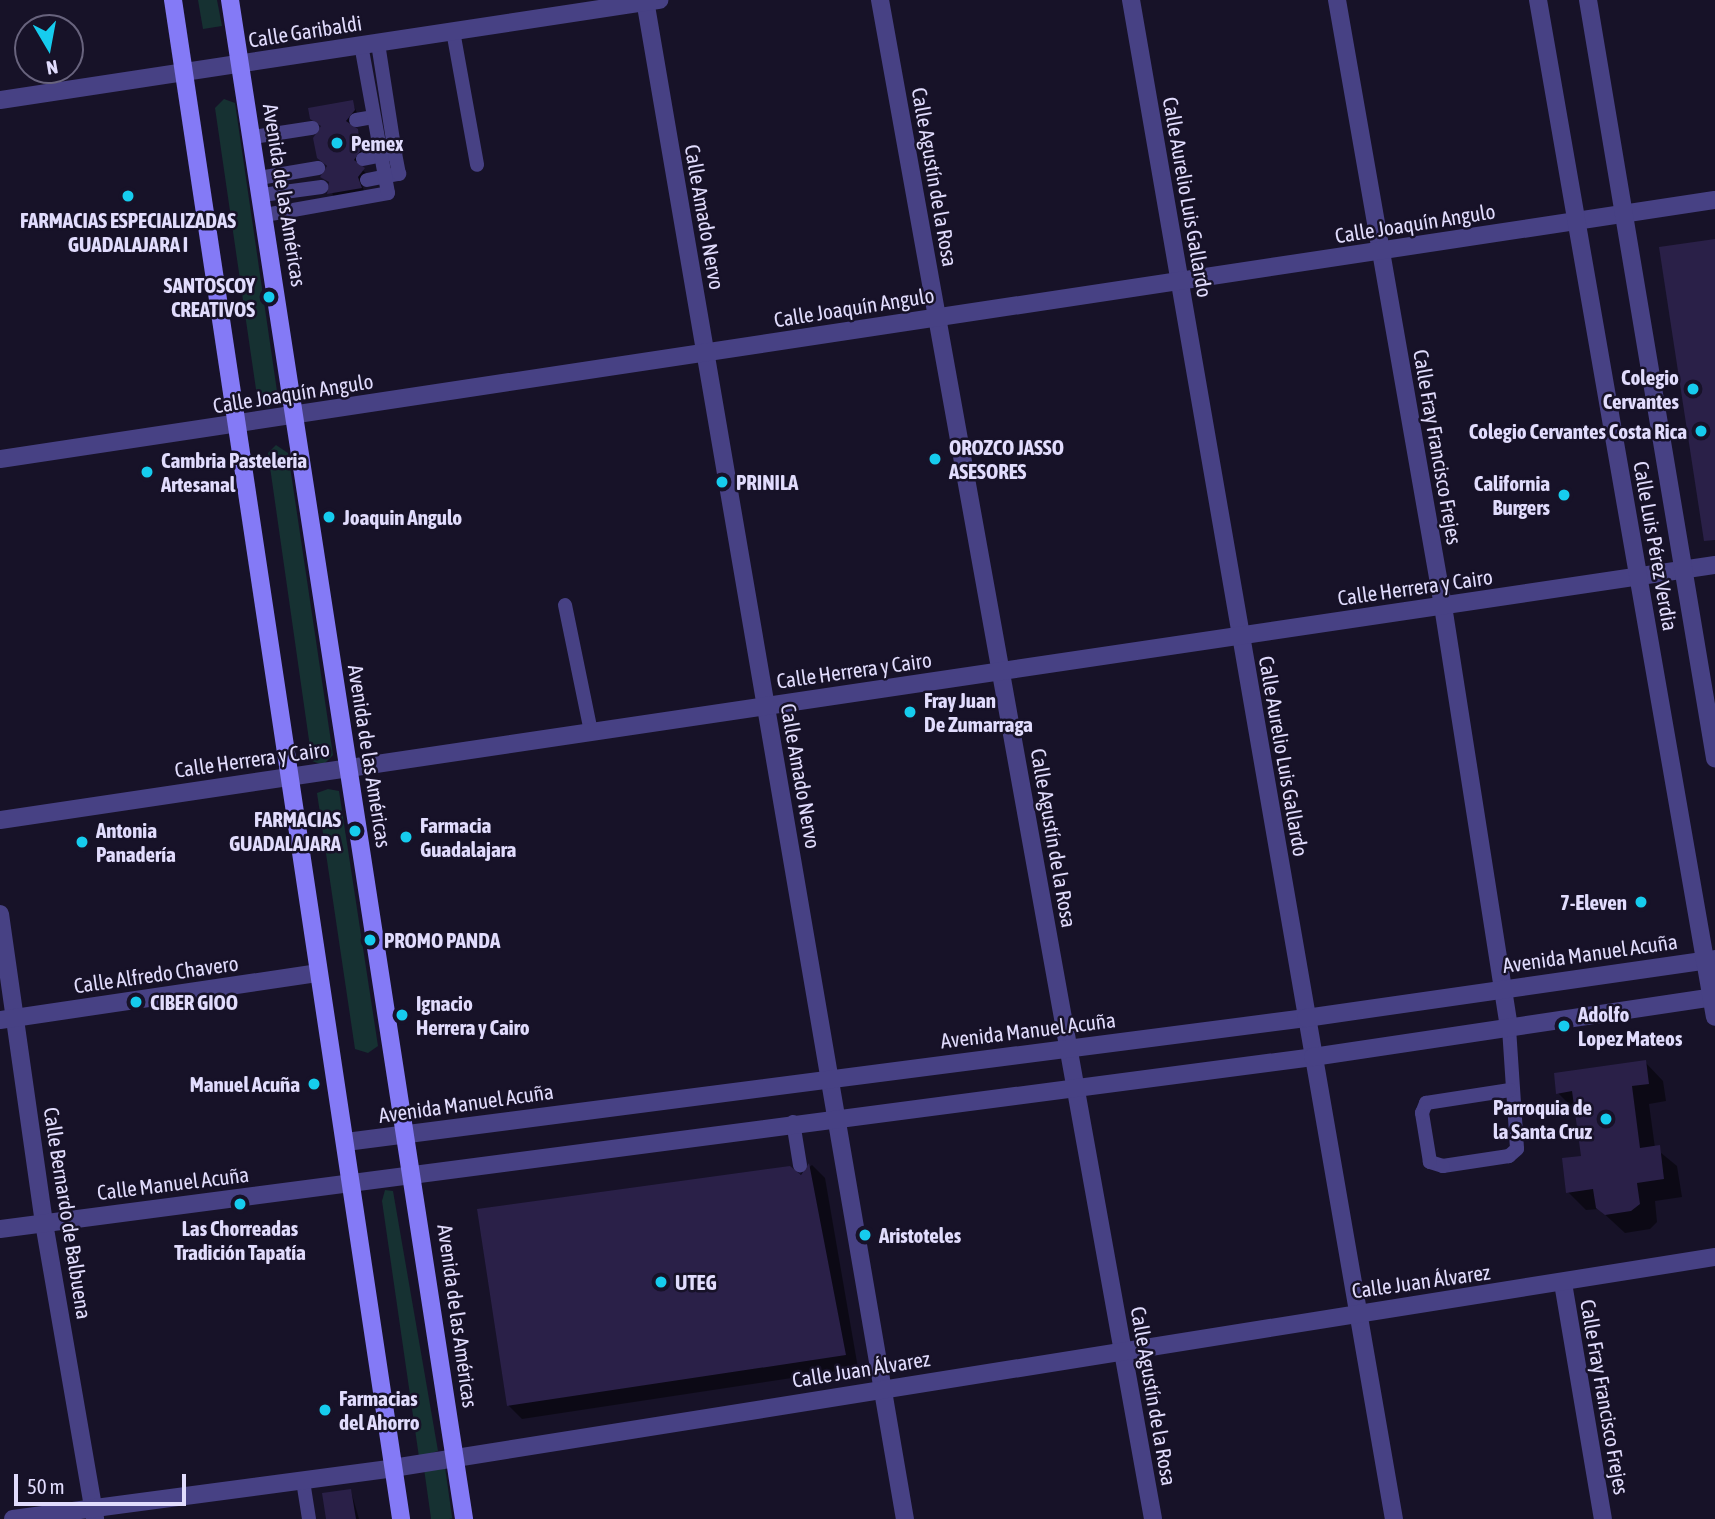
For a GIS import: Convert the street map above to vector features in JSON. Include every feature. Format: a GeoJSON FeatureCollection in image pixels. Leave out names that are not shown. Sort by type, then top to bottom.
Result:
{"type":"FeatureCollection","features":[{"type":"Feature","properties":{"kind":"main road"},"geometry":{"type":"LineString","coordinates":[[173,0],[401,1519]]}},
{"type":"Feature","properties":{"kind":"main road","name":"Avenida de las Américas"},"geometry":{"type":"LineString","coordinates":[[230,0],[242,63],[414,1175],[464,1519]]}},
{"type":"Feature","properties":{"kind":"street","name":"Calle Agustín de la Rosa"},"geometry":{"type":"LineString","coordinates":[[880,0],[1153,1519]]}},
{"type":"Feature","properties":{"kind":"street","name":"Calle Aurelio Luis Gallardo"},"geometry":{"type":"LineString","coordinates":[[1131,0],[1394,1519]]}},
{"type":"Feature","properties":{"kind":"street","name":"Calle Fray Francisco Frejes"},"geometry":{"type":"LineString","coordinates":[[1337,0],[1443,606],[1509,1028]]}},
{"type":"Feature","properties":{"kind":"street","name":"Calle Luis Pérez Verdia"},"geometry":{"type":"LineString","coordinates":[[1538,0],[1638,577],[1710,960],[1715,1017]]}},
{"type":"Feature","properties":{"kind":"street","name":"Calle Luis Pérez Verdia"},"geometry":{"type":"LineString","coordinates":[[1588,0],[1715,758]]}},
{"type":"Feature","properties":{"kind":"street","name":"Calle Garibaldi"},"geometry":{"type":"LineString","coordinates":[[0,100],[650,1]]}},
{"type":"Feature","properties":{"kind":"street","name":"Calle Amado Nervo"},"geometry":{"type":"LineString","coordinates":[[650,1],[705,353],[905,1519]]}},
{"type":"Feature","properties":{"kind":"street","name":"Calle Joaquín Angulo"},"geometry":{"type":"LineString","coordinates":[[0,459],[1715,200]]}},
{"type":"Feature","properties":{"kind":"street","name":"Calle Herrera y Cairo"},"geometry":{"type":"LineString","coordinates":[[0,820],[1715,565]]}},
{"type":"Feature","properties":{"kind":"street","name":"Calle Bernardo de Balbuena"},"geometry":{"type":"LineString","coordinates":[[0,914],[8,1019],[94,1514]]}},
{"type":"Feature","properties":{"kind":"street","name":"Avenida Manuel Acuña"},"geometry":{"type":"LineString","coordinates":[[346,1142],[1306,1018],[1710,960]]}},
{"type":"Feature","properties":{"kind":"street","name":"Calle Alfredo Chavero"},"geometry":{"type":"LineString","coordinates":[[8,1019],[319,973]]}},
{"type":"Feature","properties":{"kind":"street"},"geometry":{"type":"LineString","coordinates":[[352,1182],[793,1122],[1313,1057],[1713,998]]}},
{"type":"Feature","properties":{"kind":"street","name":"Calle Manuel Acuña"},"geometry":{"type":"LineString","coordinates":[[0,1229],[352,1182]]}},
{"type":"Feature","properties":{"kind":"street","name":"Calle Juan Álvarez"},"geometry":{"type":"LineString","coordinates":[[13,1519],[94,1514],[1715,1258]]}},
{"type":"Feature","properties":{"kind":"street","name":"Calle Fray Francisco Frejes"},"geometry":{"type":"LineString","coordinates":[[1563,1283],[1603,1519]]}},
{"type":"Feature","properties":{"kind":"lane"},"geometry":{"type":"LineString","coordinates":[[453,31],[477,165]]}},
{"type":"Feature","properties":{"kind":"lane"},"geometry":{"type":"LineString","coordinates":[[369,44],[373,117],[388,155]]}},
{"type":"Feature","properties":{"kind":"lane"},"geometry":{"type":"LineString","coordinates":[[265,215],[385,196],[388,155],[369,44]]}},
{"type":"Feature","properties":{"kind":"lane"},"geometry":{"type":"LineString","coordinates":[[356,120],[373,117]]}},
{"type":"Feature","properties":{"kind":"lane"},"geometry":{"type":"LineString","coordinates":[[253,137],[312,128]]}},
{"type":"Feature","properties":{"kind":"lane"},"geometry":{"type":"LineString","coordinates":[[363,159],[388,155]]}},
{"type":"Feature","properties":{"kind":"lane"},"geometry":{"type":"LineString","coordinates":[[260,187],[318,168]]}},
{"type":"Feature","properties":{"kind":"lane"},"geometry":{"type":"LineString","coordinates":[[367,180],[385,177]]}},
{"type":"Feature","properties":{"kind":"lane"},"geometry":{"type":"LineString","coordinates":[[260,187],[321,187]]}},
{"type":"Feature","properties":{"kind":"lane"},"geometry":{"type":"LineString","coordinates":[[565,605],[591,732]]}},
{"type":"Feature","properties":{"kind":"lane"},"geometry":{"type":"LineString","coordinates":[[1509,1028],[1510,1090],[1518,1144],[1514,1153],[1443,1166],[1430,1162],[1422,1112],[1426,1103],[1510,1090]]}},
{"type":"Feature","properties":{"kind":"lane"},"geometry":{"type":"LineString","coordinates":[[793,1122],[800,1165]]}},
{"type":"Feature","properties":{"kind":"lane"},"geometry":{"type":"LineString","coordinates":[[303,1481],[309,1519]]}},
{"type":"Feature","properties":{"kind":"green space"},"geometry":{"type":"Polygon","coordinates":[[[198,0],[217,0],[222,26],[203,29],[198,0]]]}},
{"type":"Feature","properties":{"kind":"green space"},"geometry":{"type":"Polygon","coordinates":[[[224,99],[235,103],[278,398],[269,408],[258,403],[215,108],[224,99]]]}},
{"type":"Feature","properties":{"kind":"green space"},"geometry":{"type":"Polygon","coordinates":[[[276,445],[288,453],[333,755],[323,765],[312,761],[268,453],[276,445]]]}},
{"type":"Feature","properties":{"kind":"green space"},"geometry":{"type":"Polygon","coordinates":[[[328,789],[339,791],[378,1046],[368,1053],[355,1049],[317,793],[328,789]]]}},
{"type":"Feature","properties":{"kind":"green space"},"geometry":{"type":"Polygon","coordinates":[[[385,1190],[393,1191],[438,1451],[419,1457],[382,1201],[385,1190]]]}},
{"type":"Feature","properties":{"kind":"green space"},"geometry":{"type":"Polygon","coordinates":[[[445,1467],[452,1518],[431,1519],[424,1470],[445,1467]]]}},
{"type":"Feature","properties":{"kind":"building","name":"Pemex"},"geometry":{"type":"Polygon","coordinates":[[[353,100],[355,110],[346,121],[358,129],[361,150],[354,160],[365,168],[358,177],[362,188],[327,194],[329,182],[320,177],[327,166],[317,158],[313,138],[321,126],[310,119],[308,108],[353,100]]]}},
{"type":"Feature","properties":{"kind":"building","name":"Colegio Cervantes"},"geometry":{"type":"Polygon","coordinates":[[[1715,239],[1715,540],[1704,541],[1659,247],[1715,239]]]}},
{"type":"Feature","properties":{"kind":"building","name":"Parroquia de la Santa Cruz"},"geometry":{"type":"Polygon","coordinates":[[[1646,1060],[1649,1084],[1632,1086],[1640,1148],[1660,1145],[1664,1179],[1637,1183],[1640,1204],[1631,1211],[1605,1215],[1596,1208],[1593,1189],[1566,1193],[1562,1158],[1581,1156],[1572,1091],[1556,1094],[1554,1073],[1646,1060]]]}},
{"type":"Feature","properties":{"kind":"building","name":"UTEG"},"geometry":{"type":"Polygon","coordinates":[[[809,1163],[846,1355],[507,1406],[477,1209],[790,1166],[801,1175],[809,1163]]]}},
{"type":"Feature","properties":{"kind":"building"},"geometry":{"type":"Polygon","coordinates":[[[351,1489],[356,1519],[326,1519],[322,1493],[351,1489]]]}},
{"type":"Feature","properties":{"kind":"place","name":"Pemex"},"geometry":{"type":"Point","coordinates":[337,143]}},
{"type":"Feature","properties":{"kind":"place","name":"FARMACIAS ESPECIALIZADAS GUADALAJARA I"},"geometry":{"type":"Point","coordinates":[128,196]}},
{"type":"Feature","properties":{"kind":"place","name":"SANTOSCOY CREATIVOS"},"geometry":{"type":"Point","coordinates":[269,297]}},
{"type":"Feature","properties":{"kind":"place","name":"Colegio Cervantes"},"geometry":{"type":"Point","coordinates":[1693,389]}},
{"type":"Feature","properties":{"kind":"place","name":"Colegio Cervantes Costa Rica"},"geometry":{"type":"Point","coordinates":[1701,431]}},
{"type":"Feature","properties":{"kind":"place","name":"OROZCO JASSO ASESORES"},"geometry":{"type":"Point","coordinates":[935,459]}},
{"type":"Feature","properties":{"kind":"place","name":"Cambria Pasteleria Artesanal"},"geometry":{"type":"Point","coordinates":[147,472]}},
{"type":"Feature","properties":{"kind":"place","name":"PRINILA"},"geometry":{"type":"Point","coordinates":[722,482]}},
{"type":"Feature","properties":{"kind":"place","name":"California Burgers"},"geometry":{"type":"Point","coordinates":[1564,495]}},
{"type":"Feature","properties":{"kind":"place","name":"Joaquin Angulo"},"geometry":{"type":"Point","coordinates":[329,517]}},
{"type":"Feature","properties":{"kind":"place","name":"Fray Juan De Zumarraga"},"geometry":{"type":"Point","coordinates":[910,712]}},
{"type":"Feature","properties":{"kind":"place","name":"FARMACIAS GUADALAJARA"},"geometry":{"type":"Point","coordinates":[355,831]}},
{"type":"Feature","properties":{"kind":"place","name":"Farmacia Guadalajara"},"geometry":{"type":"Point","coordinates":[406,837]}},
{"type":"Feature","properties":{"kind":"place","name":"Antonia Panadería"},"geometry":{"type":"Point","coordinates":[82,842]}},
{"type":"Feature","properties":{"kind":"place","name":"7-Eleven"},"geometry":{"type":"Point","coordinates":[1641,902]}},
{"type":"Feature","properties":{"kind":"place","name":"PROMO PANDA"},"geometry":{"type":"Point","coordinates":[370,940]}},
{"type":"Feature","properties":{"kind":"place","name":"CIBER GIOO"},"geometry":{"type":"Point","coordinates":[136,1002]}},
{"type":"Feature","properties":{"kind":"place","name":"Ignacio Herrera y Cairo"},"geometry":{"type":"Point","coordinates":[402,1015]}},
{"type":"Feature","properties":{"kind":"place","name":"Adolfo Lopez Mateos"},"geometry":{"type":"Point","coordinates":[1564,1026]}},
{"type":"Feature","properties":{"kind":"place","name":"Manuel Acuña"},"geometry":{"type":"Point","coordinates":[314,1084]}},
{"type":"Feature","properties":{"kind":"place","name":"Parroquia de la Santa Cruz"},"geometry":{"type":"Point","coordinates":[1606,1119]}},
{"type":"Feature","properties":{"kind":"place","name":"Las Chorreadas Tradición Tapatía"},"geometry":{"type":"Point","coordinates":[240,1204]}},
{"type":"Feature","properties":{"kind":"place","name":"Aristoteles"},"geometry":{"type":"Point","coordinates":[865,1235]}},
{"type":"Feature","properties":{"kind":"place","name":"UTEG"},"geometry":{"type":"Point","coordinates":[661,1282]}},
{"type":"Feature","properties":{"kind":"place","name":"Farmacias del Ahorro"},"geometry":{"type":"Point","coordinates":[325,1410]}}]}
